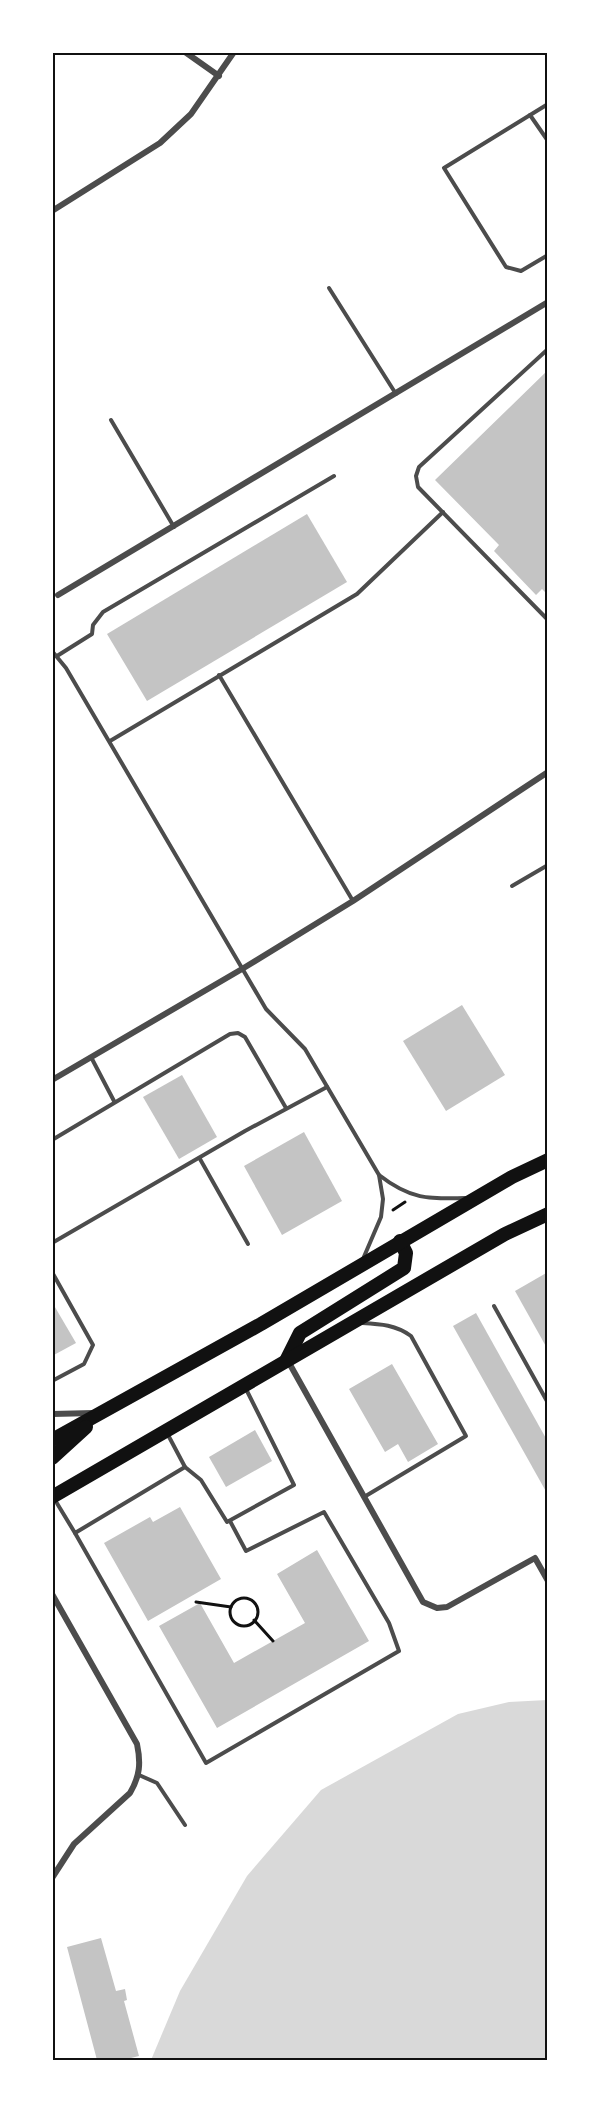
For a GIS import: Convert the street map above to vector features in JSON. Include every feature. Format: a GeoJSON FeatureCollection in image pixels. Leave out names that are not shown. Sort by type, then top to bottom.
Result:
{"type":"FeatureCollection","features":[{"type":"Feature","properties":{"kind":"highway"},"geometry":{"type":"LineString","coordinates":[[52,1440],[261,1324],[476,1197],[548,1160]]}},
{"type":"Feature","properties":{"kind":"highway"},"geometry":{"type":"LineString","coordinates":[[52,1497],[505,1234],[548,1214]]}},
{"type":"Feature","properties":{"kind":"highway"},"geometry":{"type":"LineString","coordinates":[[287,1359],[300,1333],[404,1268],[406,1253],[400,1241]]}},
{"type":"Feature","properties":{"kind":"highway"},"geometry":{"type":"LineString","coordinates":[[52,1458],[101,1413]]}},
{"type":"Feature","properties":{"kind":"street"},"geometry":{"type":"LineString","coordinates":[[186,52],[219,76]]}},
{"type":"Feature","properties":{"kind":"street"},"geometry":{"type":"LineString","coordinates":[[52,211],[160,142],[191,114],[234,52]]}},
{"type":"Feature","properties":{"kind":"street"},"geometry":{"type":"LineString","coordinates":[[58,595],[548,303]]}},
{"type":"Feature","properties":{"kind":"street"},"geometry":{"type":"LineString","coordinates":[[52,1080],[353,901],[548,772]]}},
{"type":"Feature","properties":{"kind":"street"},"geometry":{"type":"LineString","coordinates":[[287,1359],[423,1602],[429,1607],[447,1607],[535,1558],[548,1581]]}},
{"type":"Feature","properties":{"kind":"street"},"geometry":{"type":"LineString","coordinates":[[52,1414],[101,1413]]}},
{"type":"Feature","properties":{"kind":"street"},"geometry":{"type":"LineString","coordinates":[[52,1594],[137,1744],[139,1775],[130,1793],[74,1844],[52,1878]]}},
{"type":"Feature","properties":{"kind":"lane"},"geometry":{"type":"LineString","coordinates":[[548,104],[444,168],[506,267],[520,272],[548,255]]}},
{"type":"Feature","properties":{"kind":"lane"},"geometry":{"type":"LineString","coordinates":[[531,115],[548,141]]}},
{"type":"Feature","properties":{"kind":"lane"},"geometry":{"type":"LineString","coordinates":[[329,288],[396,394]]}},
{"type":"Feature","properties":{"kind":"lane"},"geometry":{"type":"LineString","coordinates":[[548,349],[419,466],[416,476],[418,487],[548,620]]}},
{"type":"Feature","properties":{"kind":"lane"},"geometry":{"type":"LineString","coordinates":[[111,420],[174,527]]}},
{"type":"Feature","properties":{"kind":"lane"},"geometry":{"type":"LineString","coordinates":[[57,656],[92,634],[93,625],[103,612],[334,476]]}},
{"type":"Feature","properties":{"kind":"lane"},"geometry":{"type":"LineString","coordinates":[[110,741],[357,594],[443,512]]}},
{"type":"Feature","properties":{"kind":"lane"},"geometry":{"type":"LineString","coordinates":[[52,651],[110,741],[266,1009],[305,1049],[379,1175],[383,1199],[381,1216],[360,1265]]}},
{"type":"Feature","properties":{"kind":"lane"},"geometry":{"type":"LineString","coordinates":[[219,675],[353,901]]}},
{"type":"Feature","properties":{"kind":"lane"},"geometry":{"type":"LineString","coordinates":[[512,886],[548,865]]}},
{"type":"Feature","properties":{"kind":"lane"},"geometry":{"type":"LineString","coordinates":[[52,1140],[230,1034],[238,1033],[245,1037],[286,1109]]}},
{"type":"Feature","properties":{"kind":"lane"},"geometry":{"type":"LineString","coordinates":[[91,1057],[114,1101]]}},
{"type":"Feature","properties":{"kind":"lane"},"geometry":{"type":"LineString","coordinates":[[52,1243],[327,1087]]}},
{"type":"Feature","properties":{"kind":"lane"},"geometry":{"type":"LineString","coordinates":[[200,1159],[248,1244]]}},
{"type":"Feature","properties":{"kind":"lane"},"geometry":{"type":"LineString","coordinates":[[379,1175],[398,1190],[415,1197],[433,1199],[476,1197]]}},
{"type":"Feature","properties":{"kind":"lane"},"geometry":{"type":"LineString","coordinates":[[52,1272],[93,1345],[84,1364],[52,1381]]}},
{"type":"Feature","properties":{"kind":"lane"},"geometry":{"type":"LineString","coordinates":[[495,1306],[548,1403]]}},
{"type":"Feature","properties":{"kind":"lane"},"geometry":{"type":"LineString","coordinates":[[351,1322],[400,1328],[411,1336],[466,1436],[364,1497]]}},
{"type":"Feature","properties":{"kind":"lane"},"geometry":{"type":"LineString","coordinates":[[166,1430],[185,1467],[201,1480],[226,1522],[294,1485],[244,1384]]}},
{"type":"Feature","properties":{"kind":"lane"},"geometry":{"type":"LineString","coordinates":[[75,1533],[185,1467]]}},
{"type":"Feature","properties":{"kind":"lane"},"geometry":{"type":"LineString","coordinates":[[52,1497],[75,1533],[206,1763],[399,1651],[389,1623],[324,1512],[246,1551],[230,1521]]}},
{"type":"Feature","properties":{"kind":"lane"},"geometry":{"type":"LineString","coordinates":[[139,1775],[157,1783],[185,1826]]}},
{"type":"Feature","properties":{"kind":"path"},"geometry":{"type":"LineString","coordinates":[[389,1212],[407,1202]]}},
{"type":"Feature","properties":{"kind":"path"},"geometry":{"type":"LineString","coordinates":[[238,1599],[253,1601],[257,1610],[254,1620],[244,1625],[236,1623],[230,1615],[231,1607],[238,1599]]}},
{"type":"Feature","properties":{"kind":"path"},"geometry":{"type":"LineString","coordinates":[[196,1602],[231,1607]]}},
{"type":"Feature","properties":{"kind":"path"},"geometry":{"type":"LineString","coordinates":[[254,1620],[273,1641]]}},
{"type":"Feature","properties":{"kind":"shaded area"},"geometry":{"type":"Polygon","coordinates":[[[547,1700],[547,2060],[151,2060],[180,1991],[247,1876],[321,1790],[458,1714],[509,1702],[547,1700]]]}},
{"type":"Feature","properties":{"kind":"building"},"geometry":{"type":"Polygon","coordinates":[[[548,370],[548,595],[542,589],[536,595],[494,551],[499,545],[435,480],[548,370]]]}},
{"type":"Feature","properties":{"kind":"building"},"geometry":{"type":"Polygon","coordinates":[[[307,514],[347,582],[147,701],[107,634],[307,514]]]}},
{"type":"Feature","properties":{"kind":"building"},"geometry":{"type":"Polygon","coordinates":[[[462,1005],[505,1075],[446,1111],[403,1041],[462,1005]]]}},
{"type":"Feature","properties":{"kind":"building"},"geometry":{"type":"Polygon","coordinates":[[[182,1075],[217,1137],[179,1159],[143,1097],[182,1075]]]}},
{"type":"Feature","properties":{"kind":"building"},"geometry":{"type":"Polygon","coordinates":[[[304,1132],[342,1201],[282,1235],[244,1166],[304,1132]]]}},
{"type":"Feature","properties":{"kind":"building"},"geometry":{"type":"Polygon","coordinates":[[[548,1272],[548,1350],[515,1291],[548,1272]]]}},
{"type":"Feature","properties":{"kind":"building"},"geometry":{"type":"Polygon","coordinates":[[[52,1302],[76,1343],[52,1356],[52,1302]]]}},
{"type":"Feature","properties":{"kind":"building"},"geometry":{"type":"Polygon","coordinates":[[[476,1313],[548,1442],[548,1495],[453,1326],[476,1313]]]}},
{"type":"Feature","properties":{"kind":"building"},"geometry":{"type":"Polygon","coordinates":[[[392,1364],[438,1444],[408,1462],[398,1444],[385,1452],[349,1389],[392,1364]]]}},
{"type":"Feature","properties":{"kind":"building"},"geometry":{"type":"Polygon","coordinates":[[[255,1430],[272,1461],[226,1487],[209,1457],[255,1430]]]}},
{"type":"Feature","properties":{"kind":"building"},"geometry":{"type":"Polygon","coordinates":[[[180,1507],[221,1579],[148,1621],[104,1543],[150,1517],[153,1522],[180,1507]]]}},
{"type":"Feature","properties":{"kind":"building"},"geometry":{"type":"Polygon","coordinates":[[[317,1550],[369,1641],[217,1728],[159,1626],[200,1603],[234,1663],[305,1623],[277,1574],[317,1550]]]}},
{"type":"Feature","properties":{"kind":"building"},"geometry":{"type":"Polygon","coordinates":[[[101,1938],[116,1991],[125,1989],[127,2000],[124,2001],[139,2056],[123,2060],[97,2060],[67,1947],[101,1938]]]}}]}
